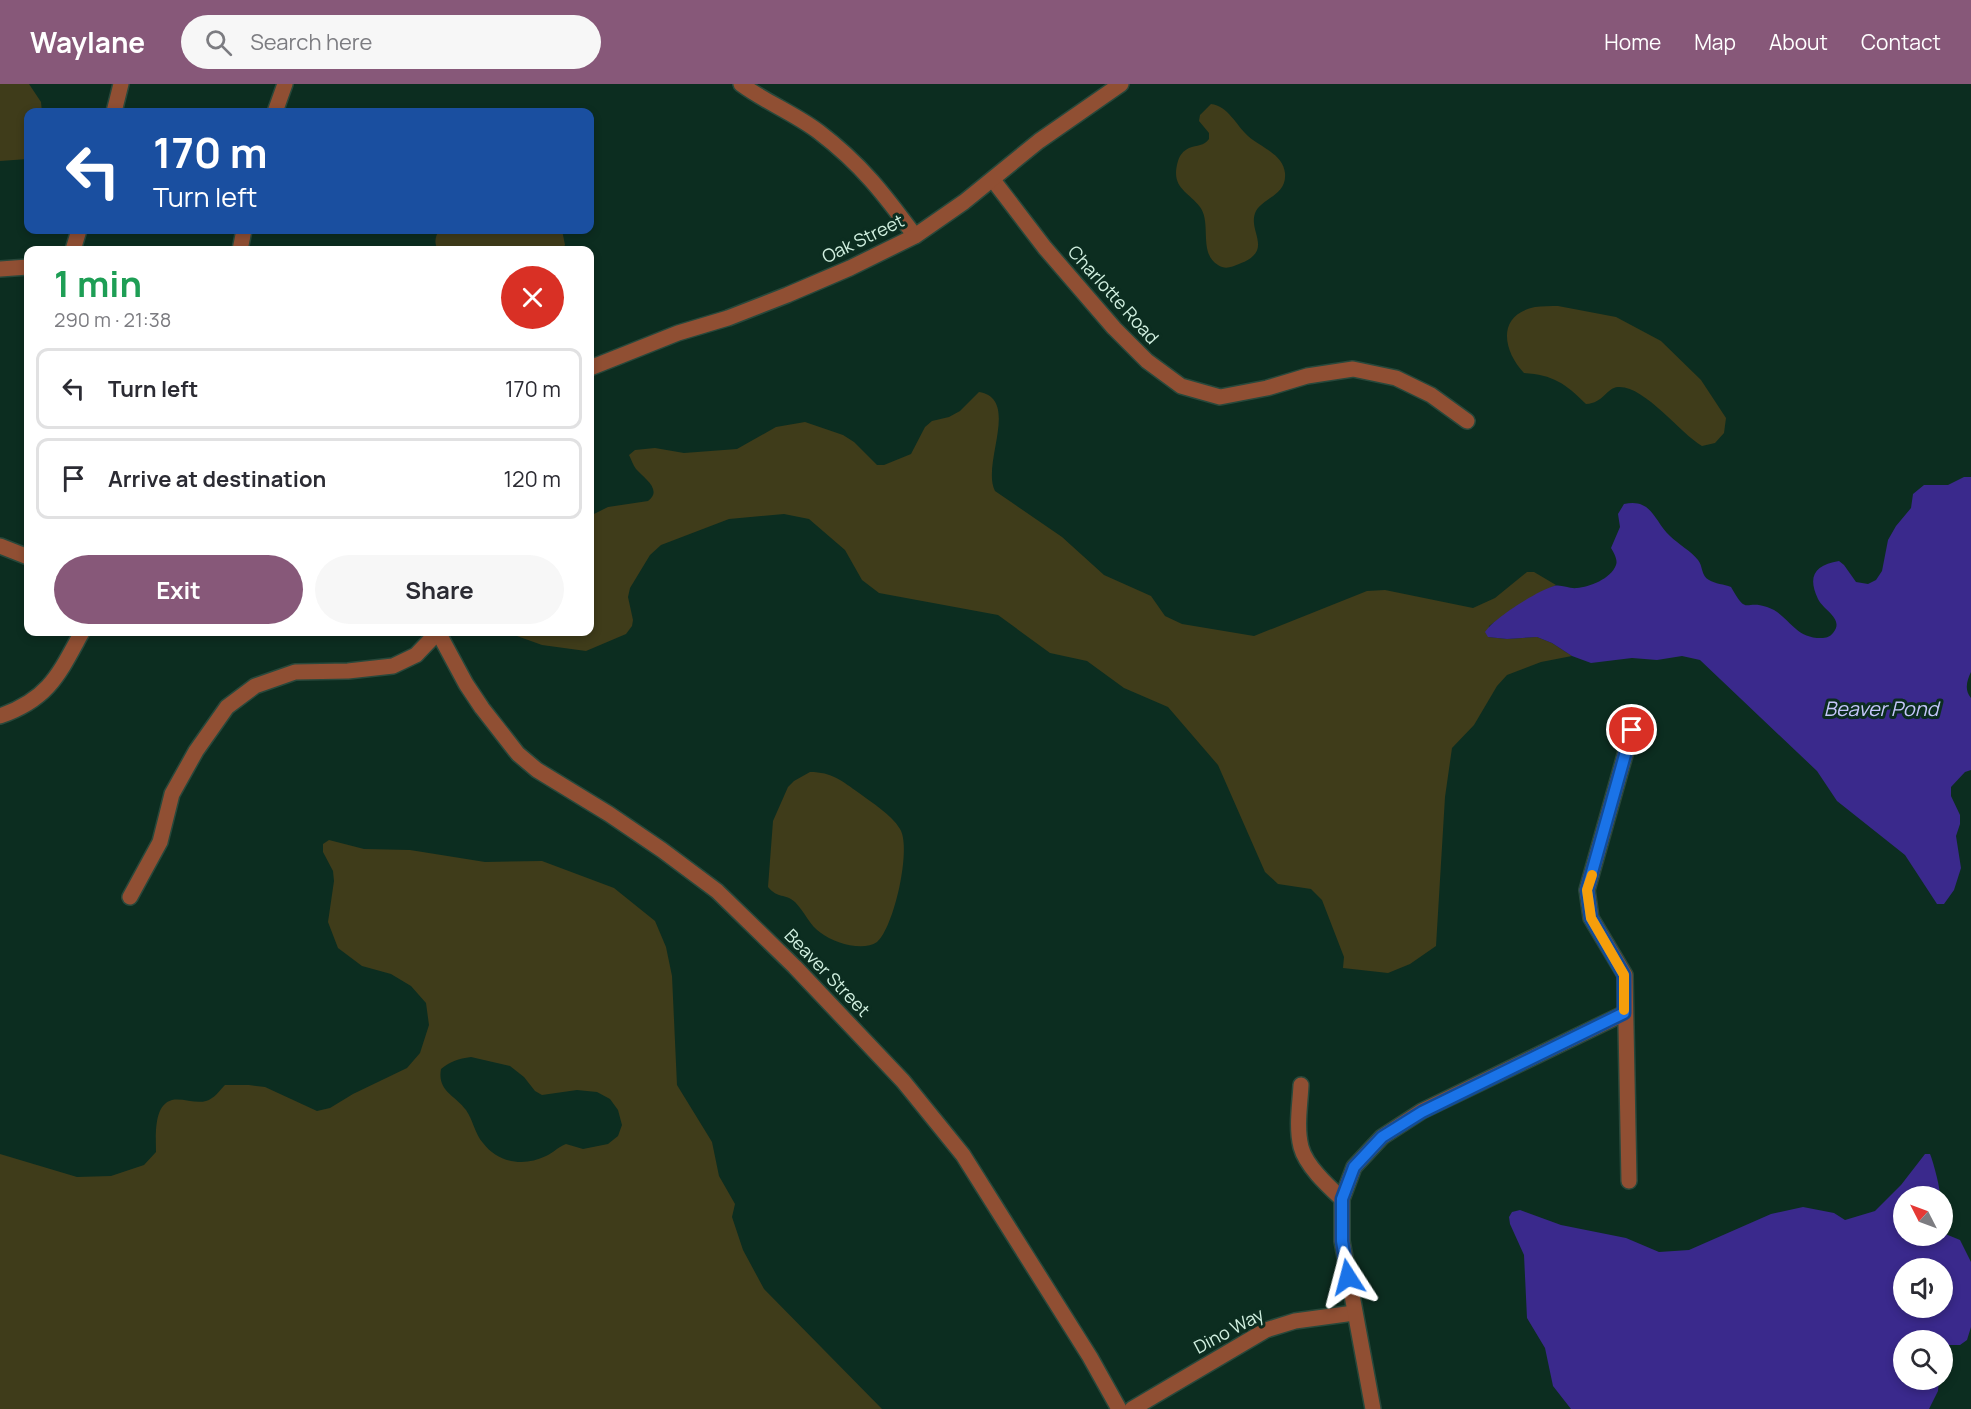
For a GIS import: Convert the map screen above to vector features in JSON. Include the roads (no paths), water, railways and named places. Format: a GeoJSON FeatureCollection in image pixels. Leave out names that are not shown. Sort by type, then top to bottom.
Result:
{"type":"FeatureCollection","features":[{"type":"Feature","properties":{"kind":"street"},"geometry":{"type":"LineString","coordinates":[[115,108],[121,84]]}},
{"type":"Feature","properties":{"kind":"street"},"geometry":{"type":"LineString","coordinates":[[276,108],[285,84]]}},
{"type":"Feature","properties":{"kind":"street"},"geometry":{"type":"LineString","coordinates":[[741,84],[818,131],[859,165],[915,236]]}},
{"type":"Feature","properties":{"kind":"street","name":"Oak Street"},"geometry":{"type":"LineString","coordinates":[[594,366],[678,333],[728,318],[787,296],[915,236],[993,180],[1040,141],[1121,84]]}},
{"type":"Feature","properties":{"kind":"street","name":"Charlotte Road"},"geometry":{"type":"LineString","coordinates":[[993,180],[1052,257],[1114,328],[1147,361],[1181,386],[1220,397],[1267,388],[1307,376],[1353,369],[1396,378],[1431,395],[1467,421]]}},
{"type":"Feature","properties":{"kind":"street"},"geometry":{"type":"LineString","coordinates":[[0,269],[24,267]]}},
{"type":"Feature","properties":{"kind":"street"},"geometry":{"type":"LineString","coordinates":[[0,546],[24,555]]}},
{"type":"Feature","properties":{"kind":"street"},"geometry":{"type":"LineString","coordinates":[[0,716],[19,710],[36,699],[56,679],[80,636]]}},
{"type":"Feature","properties":{"kind":"street"},"geometry":{"type":"LineString","coordinates":[[130,897],[160,842],[172,794],[196,751],[227,707],[255,686],[295,672],[393,666],[416,655],[434,636]]}},
{"type":"Feature","properties":{"kind":"street","name":"Beaver Street"},"geometry":{"type":"LineString","coordinates":[[440,636],[482,708],[519,754],[537,770],[609,814],[717,891],[795,967],[903,1081],[967,1161],[1090,1357],[1119,1409]]}},
{"type":"Feature","properties":{"kind":"street"},"geometry":{"type":"LineString","coordinates":[[1629,1181],[1624,975],[1591,918],[1587,890],[1632,730]]}},
{"type":"Feature","properties":{"kind":"street"},"geometry":{"type":"LineString","coordinates":[[1373,1409],[1342,1241],[1342,1199],[1354,1167],[1382,1137],[1422,1112],[1624,1013]]}},
{"type":"Feature","properties":{"kind":"street"},"geometry":{"type":"LineString","coordinates":[[1301,1085],[1299,1128],[1301,1149],[1319,1177],[1342,1199]]}},
{"type":"Feature","properties":{"kind":"street","name":"Dino Way"},"geometry":{"type":"LineString","coordinates":[[1132,1409],[1266,1330],[1295,1321],[1354,1312]]}},
{"type":"Feature","properties":{"kind":"water","name":"Beaver Pond"},"geometry":{"type":"Polygon","coordinates":[[[1964,477],[1971,477],[1971,672],[1967,688],[1971,698],[1971,770],[1965,772],[1951,787],[1951,796],[1960,815],[1956,836],[1961,868],[1954,890],[1944,904],[1937,904],[1905,855],[1837,801],[1817,771],[1700,660],[1682,656],[1657,660],[1632,658],[1591,663],[1572,656],[1552,643],[1537,637],[1507,639],[1488,637],[1485,632],[1506,613],[1547,589],[1557,586],[1582,587],[1593,584],[1609,574],[1616,563],[1611,548],[1620,527],[1618,514],[1624,504],[1633,503],[1641,504],[1652,512],[1670,536],[1700,562],[1706,578],[1731,587],[1744,604],[1760,605],[1774,610],[1804,634],[1812,637],[1828,637],[1836,628],[1836,623],[1818,599],[1813,584],[1815,573],[1824,565],[1839,561],[1856,582],[1868,584],[1876,580],[1882,571],[1888,540],[1911,508],[1913,494],[1924,485],[1948,485],[1964,477]]]}},
{"type":"Feature","properties":{"kind":"water"},"geometry":{"type":"Polygon","coordinates":[[[1925,1154],[1930,1154],[1939,1186],[1900,1186],[1925,1154]]]}},
{"type":"Feature","properties":{"kind":"water"},"geometry":{"type":"Polygon","coordinates":[[[1893,1193],[1893,1246],[1953,1246],[1953,1237],[1960,1240],[1971,1262],[1971,1327],[1967,1340],[1960,1345],[1953,1345],[1953,1330],[1893,1330],[1893,1390],[1938,1390],[1929,1409],[1571,1409],[1553,1386],[1545,1348],[1527,1318],[1524,1255],[1510,1224],[1509,1217],[1512,1212],[1520,1210],[1561,1225],[1626,1238],[1659,1252],[1689,1250],[1771,1214],[1803,1207],[1834,1213],[1845,1220],[1875,1211],[1893,1193]]]}}]}
